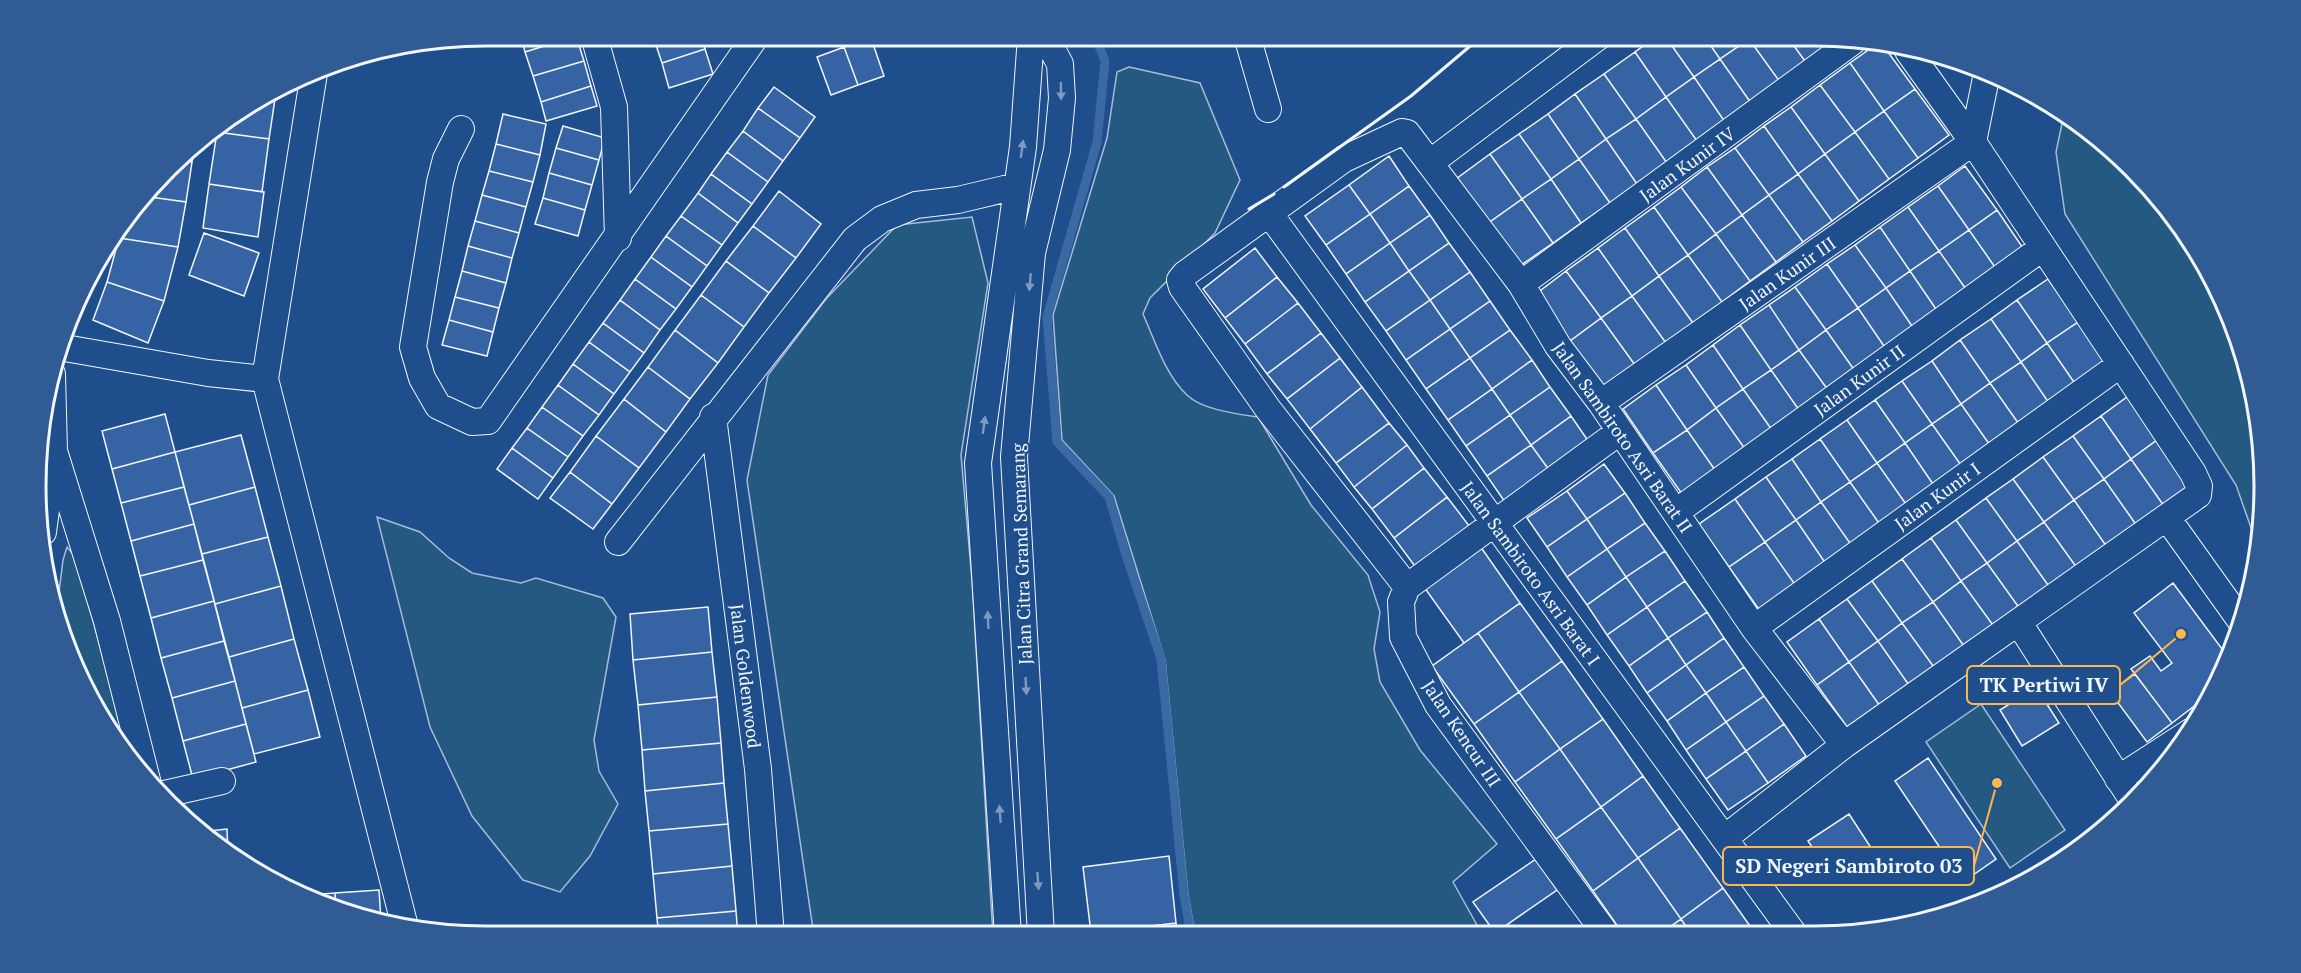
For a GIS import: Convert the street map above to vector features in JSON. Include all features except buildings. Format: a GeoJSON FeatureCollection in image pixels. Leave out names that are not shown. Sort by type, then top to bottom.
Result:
{"type":"FeatureCollection","features":[{"type":"Feature","properties":{"kind":"street"},"geometry":{"type":"LineString","coordinates":[[597,46],[614,107],[618,238]]}},
{"type":"Feature","properties":{"kind":"street"},"geometry":{"type":"LineString","coordinates":[[461,129],[446,159],[440,182],[413,347],[422,378],[438,406],[472,422],[488,421],[618,238],[749,46]]}},
{"type":"Feature","properties":{"kind":"street","name":"Jalan Citra Grand Semarang"},"geometry":{"type":"LineString","coordinates":[[1030,46],[1027,104],[1017,186],[1021,251],[1014,458],[1040,926]]}},
{"type":"Feature","properties":{"kind":"street","name":"Jalan Citra Grand Semarang"},"geometry":{"type":"LineString","coordinates":[[1007,926],[978,463],[1021,251],[1057,150],[1062,98],[1060,64],[1050,46]]}},
{"type":"Feature","properties":{"kind":"street"},"geometry":{"type":"LineString","coordinates":[[1250,46],[1268,109]]}},
{"type":"Feature","properties":{"kind":"street"},"geometry":{"type":"LineString","coordinates":[[1431,162],[1586,46]]}},
{"type":"Feature","properties":{"kind":"street","name":"Jalan Kunir IV"},"geometry":{"type":"LineString","coordinates":[[1521,284],[1845,47]]}},
{"type":"Feature","properties":{"kind":"street"},"geometry":{"type":"LineString","coordinates":[[1726,837],[1844,745],[2168,519],[2198,495],[2199,486],[2193,473],[1973,142],[1913,58]]}},
{"type":"Feature","properties":{"kind":"street"},"geometry":{"type":"LineString","coordinates":[[1973,142],[1986,81]]}},
{"type":"Feature","properties":{"kind":"street"},"geometry":{"type":"LineString","coordinates":[[312,83],[265,379],[403,918]]}},
{"type":"Feature","properties":{"kind":"street","name":"Jalan Sambiroto Asri Barat II"},"geometry":{"type":"LineString","coordinates":[[1269,213],[1344,159],[1401,132],[1407,133],[1521,284],[1558,346],[1602,403],[1619,432],[1754,628],[1844,745]]}},
{"type":"Feature","properties":{"kind":"street","name":"Jalan Kunir III"},"geometry":{"type":"LineString","coordinates":[[1602,403],[1973,142]]}},
{"type":"Feature","properties":{"kind":"street"},"geometry":{"type":"LineString","coordinates":[[618,542],[713,417],[855,239],[882,219],[916,205],[958,200],[1017,186]]}},
{"type":"Feature","properties":{"kind":"street"},"geometry":{"type":"LineString","coordinates":[[1269,213],[1185,274],[1180,284],[1268,409],[1407,587],[1619,432]]}},
{"type":"Feature","properties":{"kind":"street","name":"Jalan Sambiroto Asri Barat I"},"geometry":{"type":"LineString","coordinates":[[1269,213],[1726,837],[1788,926]]}},
{"type":"Feature","properties":{"kind":"street","name":"Jalan Kunir II"},"geometry":{"type":"LineString","coordinates":[[1676,512],[2042,248]]}},
{"type":"Feature","properties":{"kind":"street"},"geometry":{"type":"LineString","coordinates":[[69,349],[208,373],[265,379]]}},
{"type":"Feature","properties":{"kind":"street","name":"Jalan Kunir I"},"geometry":{"type":"LineString","coordinates":[[1754,628],[2121,364]]}},
{"type":"Feature","properties":{"kind":"street"},"geometry":{"type":"LineString","coordinates":[[47,505],[54,451],[53,412]]}},
{"type":"Feature","properties":{"kind":"street","name":"Jalan Goldenwood"},"geometry":{"type":"LineString","coordinates":[[713,417],[758,769],[770,926]]}},
{"type":"Feature","properties":{"kind":"street"},"geometry":{"type":"LineString","coordinates":[[54,451],[107,621],[142,760]]}},
{"type":"Feature","properties":{"kind":"street"},"geometry":{"type":"LineString","coordinates":[[2168,519],[2236,614]]}},
{"type":"Feature","properties":{"kind":"street","name":"Jalan Kencur III"},"geometry":{"type":"LineString","coordinates":[[1407,587],[1401,602],[1403,637],[1438,705],[1600,926]]}},
{"type":"Feature","properties":{"kind":"street"},"geometry":{"type":"LineString","coordinates":[[2019,623],[2129,795]]}},
{"type":"Feature","properties":{"kind":"street"},"geometry":{"type":"LineString","coordinates":[[2118,779],[2170,745]]}},
{"type":"Feature","properties":{"kind":"street"},"geometry":{"type":"LineString","coordinates":[[170,793],[222,781]]}},
{"type":"Feature","properties":{"kind":"shaded area"},"geometry":{"type":"Polygon","coordinates":[[[1129,67],[1200,83],[1240,180],[1215,233],[1150,298],[1143,314],[1161,357],[1179,387],[1202,404],[1258,417],[1311,505],[1368,575],[1380,612],[1374,649],[1380,682],[1420,750],[1497,844],[1453,882],[1478,926],[1193,926],[1188,895],[1165,660],[1114,496],[1062,440],[1053,315],[1107,138],[1117,72],[1129,67]]]}},
{"type":"Feature","properties":{"kind":"shaded area"},"geometry":{"type":"Polygon","coordinates":[[[2062,123],[2126,175],[2164,219],[2196,267],[2209,292],[2231,345],[2246,401],[2254,458],[2252,531],[2236,485],[2065,214],[2056,152],[2062,123]]]}},
{"type":"Feature","properties":{"kind":"shaded area"},"geometry":{"type":"Polygon","coordinates":[[[972,217],[988,283],[961,455],[972,580],[992,926],[813,926],[747,480],[768,375],[826,299],[897,225],[972,217]]]}},
{"type":"Feature","properties":{"kind":"shaded area"},"geometry":{"type":"Polygon","coordinates":[[[377,517],[420,532],[449,558],[472,573],[521,583],[536,578],[603,598],[616,617],[594,740],[599,771],[618,804],[590,856],[560,892],[523,880],[472,816],[430,727],[377,517]]]}},
{"type":"Feature","properties":{"kind":"shaded area"},"geometry":{"type":"Polygon","coordinates":[[[67,547],[77,559],[123,733],[92,681],[70,628],[59,591],[67,547]]]}},
{"type":"Feature","properties":{"kind":"shaded area"},"geometry":{"type":"Polygon","coordinates":[[[1981,704],[2065,830],[2010,868],[1926,742],[1981,704]]]}},
{"type":"Feature","properties":{"kind":"waterway"},"geometry":{"type":"LineString","coordinates":[[1099,46],[1105,61],[1097,142],[1047,317],[1057,442],[1109,497],[1161,659],[1184,895],[1189,926]]}},
{"type":"Feature","properties":{"kind":"wall"},"geometry":{"type":"LineString","coordinates":[[1284,187],[1411,96],[1470,46]]}},
{"type":"Feature","properties":{"kind":"wall"},"geometry":{"type":"LineString","coordinates":[[1249,209],[1274,194]]}},
{"type":"Feature","properties":{"kind":"place","name":"TK Pertiwi IV"},"geometry":{"type":"Point","coordinates":[2181,634]}},
{"type":"Feature","properties":{"kind":"place","name":"SD Negeri Sambiroto 03"},"geometry":{"type":"Point","coordinates":[1997,783]}}]}
